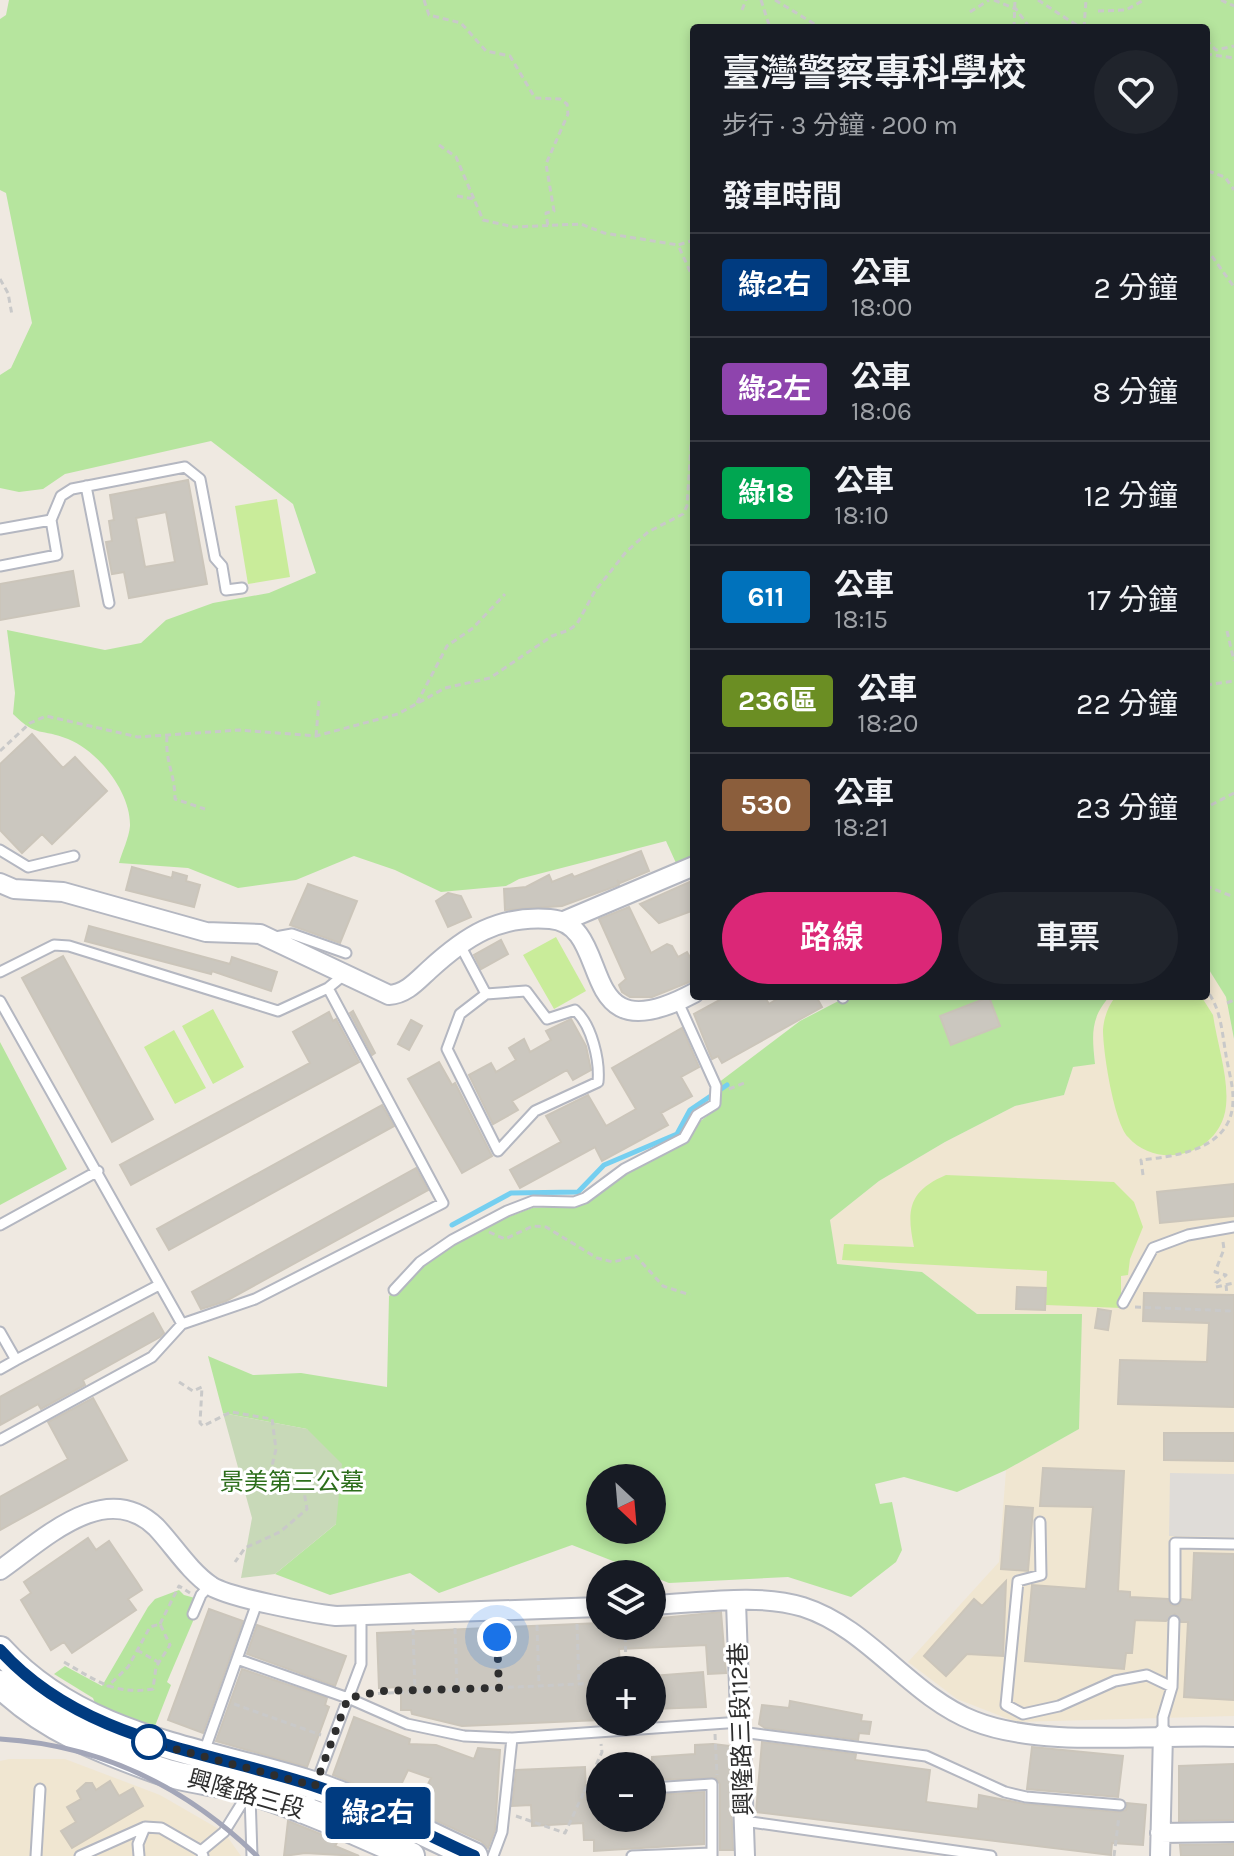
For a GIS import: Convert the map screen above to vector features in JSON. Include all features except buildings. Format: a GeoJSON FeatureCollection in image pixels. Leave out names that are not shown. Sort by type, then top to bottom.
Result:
{"type":"FeatureCollection","features":[{"type":"Feature","properties":{"kind":"main road","name":"興隆路三段"},"geometry":{"type":"LineString","coordinates":[[0,1650],[38,1685],[98,1721],[198,1766],[311,1798],[474,1856]]}},
{"type":"Feature","properties":{"kind":"main road","name":"興隆路三段"},"geometry":{"type":"LineString","coordinates":[[0,1684],[19,1703],[82,1743],[160,1771],[198,1766]]}},
{"type":"Feature","properties":{"kind":"main road","name":"興隆路三段"},"geometry":{"type":"LineString","coordinates":[[311,1798],[411,1856]]}},
{"type":"Feature","properties":{"kind":"street"},"geometry":{"type":"LineString","coordinates":[[0,883],[14,889],[63,892],[206,932],[248,932],[270,938],[389,995],[399,994],[480,929],[506,921],[564,921],[690,868]]}},
{"type":"Feature","properties":{"kind":"street"},"geometry":{"type":"LineString","coordinates":[[564,921],[576,931],[614,1005],[645,1010],[686,998]]}},
{"type":"Feature","properties":{"kind":"street"},"geometry":{"type":"LineString","coordinates":[[0,1570],[75,1518],[93,1510],[119,1508],[144,1518],[205,1590],[315,1614],[586,1608]]}},
{"type":"Feature","properties":{"kind":"street","name":"興隆路三段112巷"},"geometry":{"type":"LineString","coordinates":[[736,1602],[745,1856]]}},
{"type":"Feature","properties":{"kind":"street"},"geometry":{"type":"LineString","coordinates":[[666,1604],[783,1603],[828,1618],[932,1699],[955,1713],[1000,1730],[1051,1737],[1163,1734],[1234,1737]]}},
{"type":"Feature","properties":{"kind":"street"},"geometry":{"type":"LineString","coordinates":[[1160,1856],[1163,1734]]}},
{"type":"Feature","properties":{"kind":"street"},"geometry":{"type":"LineString","coordinates":[[1160,1833],[1234,1832]]}},
{"type":"Feature","properties":{"kind":"lane"},"geometry":{"type":"LineString","coordinates":[[0,566],[57,555],[51,520],[61,496],[72,489],[185,467],[200,479],[215,558],[222,566],[226,590],[242,588]]}},
{"type":"Feature","properties":{"kind":"lane"},"geometry":{"type":"LineString","coordinates":[[86,486],[109,603]]}},
{"type":"Feature","properties":{"kind":"lane"},"geometry":{"type":"LineString","coordinates":[[0,529],[51,520]]}},
{"type":"Feature","properties":{"kind":"lane"},"geometry":{"type":"LineString","coordinates":[[0,850],[28,867],[74,856]]}},
{"type":"Feature","properties":{"kind":"lane"},"geometry":{"type":"LineString","coordinates":[[270,938],[292,934],[346,953]]}},
{"type":"Feature","properties":{"kind":"lane"},"geometry":{"type":"LineString","coordinates":[[459,943],[486,994]]}},
{"type":"Feature","properties":{"kind":"lane"},"geometry":{"type":"LineString","coordinates":[[0,972],[54,945],[69,946],[278,1011],[328,988],[345,974]]}},
{"type":"Feature","properties":{"kind":"lane"},"geometry":{"type":"LineString","coordinates":[[0,1440],[152,1357],[182,1324],[255,1299],[443,1203],[328,988]]}},
{"type":"Feature","properties":{"kind":"lane"},"geometry":{"type":"LineString","coordinates":[[526,991],[547,1019],[575,1010],[582,1017],[600,1065],[598,1082],[535,1111],[498,1151],[447,1049],[460,1014],[486,994],[526,991]]}},
{"type":"Feature","properties":{"kind":"lane"},"geometry":{"type":"LineString","coordinates":[[394,1290],[420,1262],[480,1225],[533,1201],[574,1202],[585,1198],[624,1169],[684,1138],[697,1115],[715,1104],[716,1098],[716,1086],[686,998]]}},
{"type":"Feature","properties":{"kind":"lane"},"geometry":{"type":"LineString","coordinates":[[0,1001],[182,1324]]}},
{"type":"Feature","properties":{"kind":"lane"},"geometry":{"type":"LineString","coordinates":[[0,1225],[98,1171]]}},
{"type":"Feature","properties":{"kind":"lane"},"geometry":{"type":"LineString","coordinates":[[1123,1303],[1153,1248],[1222,1227],[1234,1227]]}},
{"type":"Feature","properties":{"kind":"lane"},"geometry":{"type":"LineString","coordinates":[[0,1369],[159,1285]]}},
{"type":"Feature","properties":{"kind":"lane"},"geometry":{"type":"LineString","coordinates":[[0,1332],[16,1360]]}},
{"type":"Feature","properties":{"kind":"lane"},"geometry":{"type":"LineString","coordinates":[[1040,1522],[1041,1575],[1018,1581],[1006,1705],[1023,1714],[1059,1706],[1115,1681],[1147,1675],[1172,1687]]}},
{"type":"Feature","properties":{"kind":"lane"},"geometry":{"type":"LineString","coordinates":[[1175,1599],[1175,1543],[1234,1544]]}},
{"type":"Feature","properties":{"kind":"lane"},"geometry":{"type":"LineString","coordinates":[[193,1614],[205,1590]]}},
{"type":"Feature","properties":{"kind":"lane"},"geometry":{"type":"LineString","coordinates":[[198,1766],[258,1600]]}},
{"type":"Feature","properties":{"kind":"lane"},"geometry":{"type":"LineString","coordinates":[[311,1798],[361,1664],[361,1615]]}},
{"type":"Feature","properties":{"kind":"lane"},"geometry":{"type":"LineString","coordinates":[[1163,1734],[1163,1717],[1172,1687],[1174,1621]]}},
{"type":"Feature","properties":{"kind":"lane"},"geometry":{"type":"LineString","coordinates":[[237,1659],[348,1698],[407,1724],[464,1736],[512,1738],[586,1733]]}},
{"type":"Feature","properties":{"kind":"lane"},"geometry":{"type":"LineString","coordinates":[[666,1727],[714,1724],[926,1756],[1015,1795],[1120,1805]]}},
{"type":"Feature","properties":{"kind":"lane"},"geometry":{"type":"LineString","coordinates":[[493,1856],[505,1812],[512,1738]]}},
{"type":"Feature","properties":{"kind":"lane"},"geometry":{"type":"LineString","coordinates":[[80,1856],[145,1827],[161,1828],[202,1854],[224,1832],[255,1781]]}},
{"type":"Feature","properties":{"kind":"lane"},"geometry":{"type":"LineString","coordinates":[[252,1856],[255,1781]]}},
{"type":"Feature","properties":{"kind":"lane"},"geometry":{"type":"LineString","coordinates":[[632,1856],[712,1854],[712,1784],[666,1787]]}},
{"type":"Feature","properties":{"kind":"lane"},"geometry":{"type":"LineString","coordinates":[[36,1856],[40,1789]]}},
{"type":"Feature","properties":{"kind":"lane"},"geometry":{"type":"LineString","coordinates":[[744,1821],[991,1856]]}},
{"type":"Feature","properties":{"kind":"lane"},"geometry":{"type":"LineString","coordinates":[[139,1856],[138,1844],[145,1827]]}},
{"type":"Feature","properties":{"kind":"path"},"geometry":{"type":"LineString","coordinates":[[424,0],[429,15],[461,23],[486,51],[510,56],[535,98],[560,99],[567,104],[568,114],[546,164],[554,211],[546,213],[548,227]]}},
{"type":"Feature","properties":{"kind":"path"},"geometry":{"type":"LineString","coordinates":[[742,10],[746,0]]}},
{"type":"Feature","properties":{"kind":"path"},"geometry":{"type":"LineString","coordinates":[[761,0],[769,24]]}},
{"type":"Feature","properties":{"kind":"path"},"geometry":{"type":"LineString","coordinates":[[775,0],[815,24]]}},
{"type":"Feature","properties":{"kind":"path"},"geometry":{"type":"LineString","coordinates":[[970,12],[992,0],[1012,7],[1027,24]]}},
{"type":"Feature","properties":{"kind":"path"},"geometry":{"type":"LineString","coordinates":[[1014,24],[1012,7],[1015,0]]}},
{"type":"Feature","properties":{"kind":"path"},"geometry":{"type":"LineString","coordinates":[[1038,0],[1076,24]]}},
{"type":"Feature","properties":{"kind":"path"},"geometry":{"type":"LineString","coordinates":[[1083,24],[1086,0]]}},
{"type":"Feature","properties":{"kind":"path"},"geometry":{"type":"LineString","coordinates":[[1098,11],[1126,10],[1144,0]]}},
{"type":"Feature","properties":{"kind":"path"},"geometry":{"type":"LineString","coordinates":[[1221,0],[1234,6]]}},
{"type":"Feature","properties":{"kind":"path"},"geometry":{"type":"LineString","coordinates":[[1210,44],[1216,50]]}},
{"type":"Feature","properties":{"kind":"path"},"geometry":{"type":"LineString","coordinates":[[1234,46],[1216,50],[1212,56],[1234,58]]}},
{"type":"Feature","properties":{"kind":"path"},"geometry":{"type":"LineString","coordinates":[[439,145],[456,157],[483,220],[514,227],[581,224],[604,233],[678,245],[690,241]]}},
{"type":"Feature","properties":{"kind":"path"},"geometry":{"type":"LineString","coordinates":[[1210,172],[1225,177],[1234,190]]}},
{"type":"Feature","properties":{"kind":"path"},"geometry":{"type":"LineString","coordinates":[[457,196],[474,199]]}},
{"type":"Feature","properties":{"kind":"path"},"geometry":{"type":"LineString","coordinates":[[678,245],[690,267]]}},
{"type":"Feature","properties":{"kind":"path"},"geometry":{"type":"LineString","coordinates":[[1210,254],[1234,287]]}},
{"type":"Feature","properties":{"kind":"path"},"geometry":{"type":"LineString","coordinates":[[0,279],[8,293],[12,315]]}},
{"type":"Feature","properties":{"kind":"path"},"geometry":{"type":"LineString","coordinates":[[0,751],[30,723],[46,716],[128,736],[239,730],[316,736],[377,721],[445,688],[490,678],[552,636],[569,630],[626,552],[648,532],[683,514],[687,506],[690,460]]}},
{"type":"Feature","properties":{"kind":"path"},"geometry":{"type":"LineString","coordinates":[[417,703],[447,646],[473,628],[505,594]]}},
{"type":"Feature","properties":{"kind":"path"},"geometry":{"type":"LineString","coordinates":[[1227,631],[1234,661]]}},
{"type":"Feature","properties":{"kind":"path"},"geometry":{"type":"LineString","coordinates":[[1210,684],[1234,681]]}},
{"type":"Feature","properties":{"kind":"path"},"geometry":{"type":"LineString","coordinates":[[316,736],[319,701]]}},
{"type":"Feature","properties":{"kind":"path"},"geometry":{"type":"LineString","coordinates":[[167,736],[165,761],[175,777],[175,799],[205,809]]}},
{"type":"Feature","properties":{"kind":"path"},"geometry":{"type":"LineString","coordinates":[[1211,805],[1234,793]]}},
{"type":"Feature","properties":{"kind":"path"},"geometry":{"type":"LineString","coordinates":[[1210,888],[1234,897]]}},
{"type":"Feature","properties":{"kind":"path"},"geometry":{"type":"LineString","coordinates":[[1143,1175],[1141,1160],[1193,1152],[1220,1132],[1231,1117],[1233,1098],[1219,1014],[1210,997]]}},
{"type":"Feature","properties":{"kind":"path"},"geometry":{"type":"LineString","coordinates":[[1227,1003],[1234,1000]]}},
{"type":"Feature","properties":{"kind":"path"},"geometry":{"type":"LineString","coordinates":[[480,1225],[495,1238],[505,1239],[533,1226],[546,1227],[597,1258],[613,1262],[636,1256],[663,1286],[690,1295]]}},
{"type":"Feature","properties":{"kind":"path"},"geometry":{"type":"LineString","coordinates":[[1222,1227],[1224,1249],[1215,1272],[1226,1275],[1216,1283],[1216,1287],[1234,1283]]}},
{"type":"Feature","properties":{"kind":"path"},"geometry":{"type":"LineString","coordinates":[[1226,1285],[1227,1295]]}},
{"type":"Feature","properties":{"kind":"path"},"geometry":{"type":"LineString","coordinates":[[1136,1300],[1135,1310],[1234,1311]]}},
{"type":"Feature","properties":{"kind":"path"},"geometry":{"type":"LineString","coordinates":[[179,1382],[193,1391],[202,1387],[200,1423],[203,1426],[231,1412],[272,1419],[276,1449],[272,1466],[284,1487],[303,1486],[307,1509],[280,1532],[245,1548],[241,1559],[235,1562]]}},
{"type":"Feature","properties":{"kind":"path"},"geometry":{"type":"LineString","coordinates":[[107,1687],[125,1670],[150,1627],[160,1624],[179,1586],[185,1592],[205,1590]]}},
{"type":"Feature","properties":{"kind":"path"},"geometry":{"type":"LineString","coordinates":[[576,1608],[579,1684]]}},
{"type":"Feature","properties":{"kind":"path"},"geometry":{"type":"LineString","coordinates":[[536,1609],[539,1686]]}},
{"type":"Feature","properties":{"kind":"path"},"geometry":{"type":"LineString","coordinates":[[496,1611],[499,1688]]}},
{"type":"Feature","properties":{"kind":"path"},"geometry":{"type":"LineString","coordinates":[[454,1612],[457,1688]]}},
{"type":"Feature","properties":{"kind":"path"},"geometry":{"type":"LineString","coordinates":[[412,1614],[415,1690]]}},
{"type":"Feature","properties":{"kind":"path"},"geometry":{"type":"LineString","coordinates":[[64,1662],[117,1691],[153,1689],[158,1662],[170,1645],[160,1624]]}},
{"type":"Feature","properties":{"kind":"path"},"geometry":{"type":"LineString","coordinates":[[137,1650],[158,1662]]}},
{"type":"Feature","properties":{"kind":"path"},"geometry":{"type":"LineString","coordinates":[[348,1698],[415,1690],[586,1684]]}},
{"type":"Feature","properties":{"kind":"path"},"geometry":{"type":"LineString","coordinates":[[222,1700],[332,1739]]}},
{"type":"Feature","properties":{"kind":"path"},"geometry":{"type":"LineString","coordinates":[[712,1784],[717,1779],[714,1724]]}},
{"type":"Feature","properties":{"kind":"path"},"geometry":{"type":"LineString","coordinates":[[505,1812],[565,1833],[602,1752],[600,1736]]}},
{"type":"Feature","properties":{"kind":"path"},"geometry":{"type":"LineString","coordinates":[[1114,1856],[1120,1805]]}},
{"type":"Feature","properties":{"kind":"shaded area"},"geometry":{"type":"Polygon","coordinates":[[[1210,971],[1226,997],[1234,1040],[1234,1716],[1016,1722],[957,1699],[908,1662],[999,1562],[1006,1470],[1079,1429],[1081,1314],[977,1314],[922,1272],[836,1264],[830,1220],[879,1181],[945,1142],[1015,1106],[1064,1095],[1073,1067],[1095,1063],[1092,1035],[1097,1010],[1106,1000],[1210,1000],[1210,971]]]}},
{"type":"Feature","properties":{"kind":"shaded area"},"geometry":{"type":"Polygon","coordinates":[[[1170,1473],[1234,1474],[1234,1537],[1169,1536],[1170,1473]]]}},
{"type":"Feature","properties":{"kind":"shaded area"},"geometry":{"type":"Polygon","coordinates":[[[65,1759],[160,1795],[224,1832],[241,1856],[0,1856],[0,1761],[65,1759]]]}},
{"type":"Feature","properties":{"kind":"green space"},"geometry":{"type":"Polygon","coordinates":[[[9,0],[1234,0],[1234,1039],[1226,997],[1210,971],[1210,24],[690,24],[690,858],[676,863],[666,841],[519,879],[506,886],[441,892],[395,870],[354,856],[296,880],[238,888],[188,868],[119,863],[130,826],[129,813],[111,774],[79,745],[34,730],[13,714],[15,693],[7,630],[105,650],[141,643],[166,620],[213,603],[269,593],[316,573],[293,504],[211,441],[65,474],[43,489],[19,492],[0,488],[0,375],[11,368],[32,323],[6,193],[0,190],[0,19],[6,15],[9,0]]]}},
{"type":"Feature","properties":{"kind":"green space"},"geometry":{"type":"Polygon","coordinates":[[[277,499],[290,577],[248,584],[235,506],[277,499]]]}},
{"type":"Feature","properties":{"kind":"green space"},"geometry":{"type":"Polygon","coordinates":[[[556,937],[586,991],[554,1009],[523,955],[556,937]]]}},
{"type":"Feature","properties":{"kind":"green space"},"geometry":{"type":"Polygon","coordinates":[[[840,1000],[1106,1000],[1094,1027],[1095,1064],[1073,1067],[1064,1095],[1015,1106],[945,1142],[879,1181],[830,1220],[837,1264],[922,1272],[977,1314],[1082,1314],[1079,1429],[1006,1470],[957,1492],[904,1477],[875,1484],[880,1504],[892,1502],[902,1550],[896,1562],[851,1597],[788,1577],[669,1583],[666,1582],[666,1560],[610,1560],[572,1545],[439,1593],[410,1573],[330,1595],[275,1574],[336,1524],[307,1429],[223,1413],[208,1356],[253,1375],[301,1373],[387,1387],[389,1296],[434,1256],[487,1225],[532,1208],[568,1206],[649,1159],[685,1143],[699,1122],[721,1106],[718,1083],[800,1021],[840,1000]]]}},
{"type":"Feature","properties":{"kind":"green space"},"geometry":{"type":"Polygon","coordinates":[[[1114,1000],[1204,1000],[1213,1015],[1224,1072],[1226,1106],[1222,1123],[1201,1146],[1187,1153],[1156,1154],[1141,1148],[1128,1137],[1118,1117],[1110,1086],[1104,1040],[1105,1016],[1114,1000]]]}},
{"type":"Feature","properties":{"kind":"green space"},"geometry":{"type":"Polygon","coordinates":[[[213,1009],[244,1067],[213,1084],[182,1026],[213,1009]]]}},
{"type":"Feature","properties":{"kind":"green space"},"geometry":{"type":"Polygon","coordinates":[[[174,1030],[206,1088],[175,1104],[144,1047],[174,1030]]]}},
{"type":"Feature","properties":{"kind":"green space"},"geometry":{"type":"Polygon","coordinates":[[[0,1042],[67,1169],[0,1205],[0,1042]]]}},
{"type":"Feature","properties":{"kind":"green space"},"geometry":{"type":"Polygon","coordinates":[[[946,1175],[1114,1182],[1134,1202],[1143,1227],[1130,1259],[1128,1275],[1121,1276],[1121,1308],[1046,1305],[1047,1271],[842,1260],[844,1244],[914,1247],[910,1222],[913,1203],[924,1188],[946,1175]]]}},
{"type":"Feature","properties":{"kind":"green space","name":"景美第三公墓"},"geometry":{"type":"Polygon","coordinates":[[[223,1413],[307,1429],[342,1464],[336,1524],[275,1574],[241,1578],[252,1518],[223,1413]]]}},
{"type":"Feature","properties":{"kind":"green space"},"geometry":{"type":"Polygon","coordinates":[[[179,1590],[184,1595],[202,1600],[167,1682],[171,1685],[153,1731],[98,1711],[93,1698],[54,1674],[65,1666],[102,1686],[148,1607],[155,1599],[179,1590]]]}},
{"type":"Feature","properties":{"kind":"waterway"},"geometry":{"type":"LineString","coordinates":[[452,1225],[511,1193],[578,1192],[604,1165],[677,1134],[690,1110],[727,1085]]}},
{"type":"Feature","properties":{"kind":"railway"},"geometry":{"type":"LineString","coordinates":[[0,1739],[73,1750],[139,1774],[201,1809],[257,1856]]}},
{"type":"Feature","properties":{"kind":"bus line","name":"綠2右"},"geometry":{"type":"LineString","coordinates":[[0,1650],[38,1685],[98,1721],[149,1742],[315,1786],[474,1856]]}},
{"type":"Feature","properties":{"kind":"route"},"geometry":{"type":"LineString","coordinates":[[149,1742],[315,1786],[348,1698],[382,1691],[499,1688],[497,1637]]}}]}
